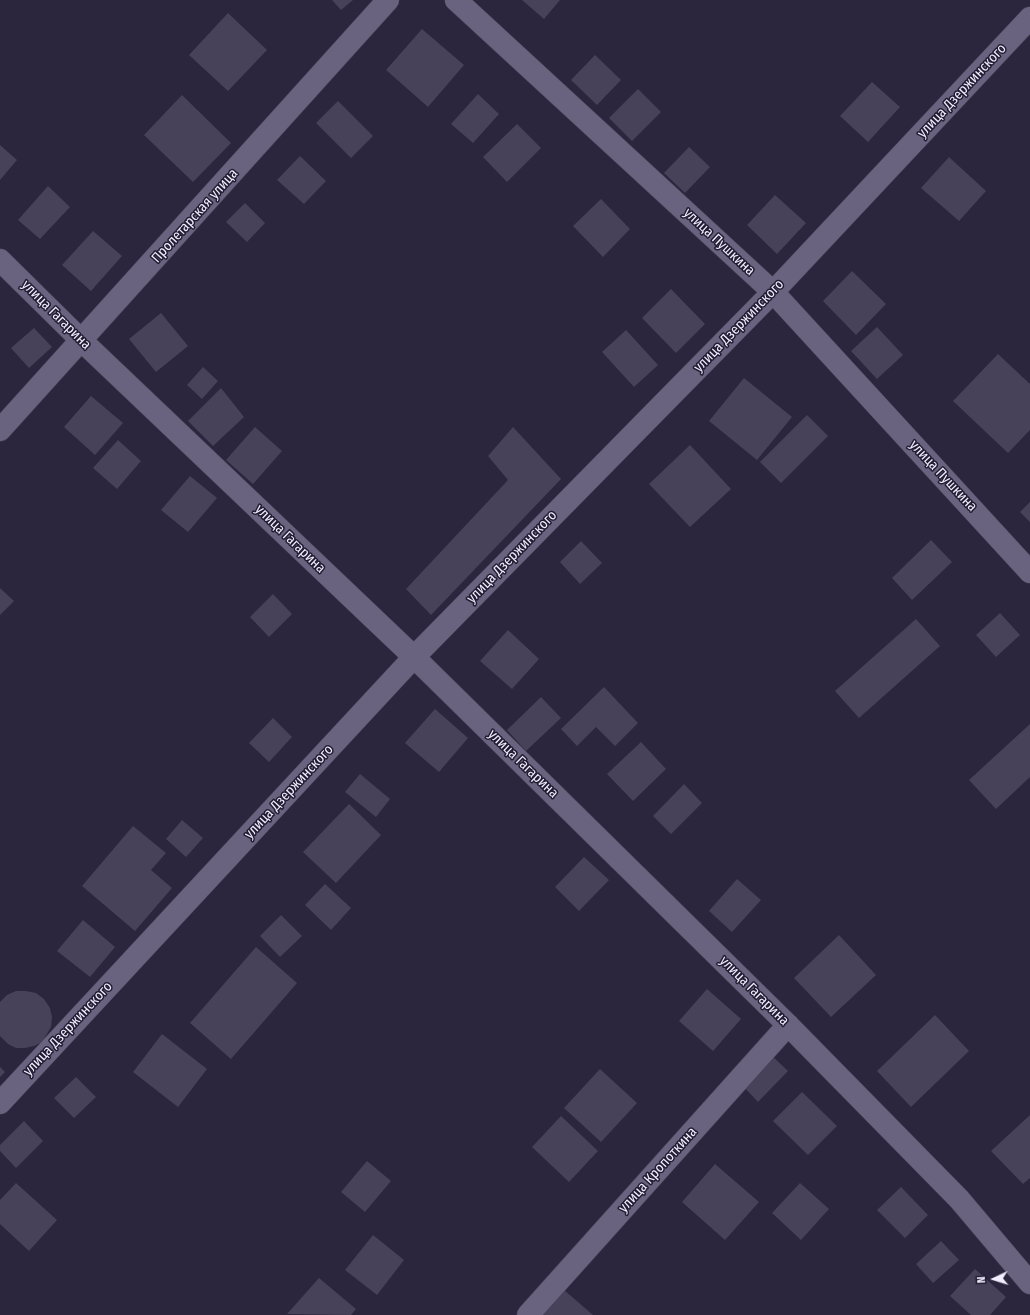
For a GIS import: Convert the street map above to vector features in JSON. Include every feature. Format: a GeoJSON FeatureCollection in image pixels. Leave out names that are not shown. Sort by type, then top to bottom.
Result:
{"type":"FeatureCollection","features":[{"type":"Feature","properties":{"kind":"street","name":"Пролетарская улица"},"geometry":{"type":"LineString","coordinates":[[0,430],[82,341],[388,0]]}},
{"type":"Feature","properties":{"kind":"street","name":"улица Пушкина"},"geometry":{"type":"LineString","coordinates":[[456,0],[773,292],[1030,572]]}},
{"type":"Feature","properties":{"kind":"street","name":"улица Дзержинского"},"geometry":{"type":"LineString","coordinates":[[0,1103],[414,657],[773,292],[1030,18]]}},
{"type":"Feature","properties":{"kind":"street","name":"улица Гагарина"},"geometry":{"type":"LineString","coordinates":[[0,260],[82,341],[414,657],[788,1024],[959,1199],[1030,1284]]}},
{"type":"Feature","properties":{"kind":"street","name":"улица Кропоткина"},"geometry":{"type":"LineString","coordinates":[[528,1315],[788,1024]]}},
{"type":"Feature","properties":{"kind":"building"},"geometry":{"type":"Polygon","coordinates":[[[332,0],[353,0],[341,10],[332,0]]]}},
{"type":"Feature","properties":{"kind":"building"},"geometry":{"type":"Polygon","coordinates":[[[522,0],[560,0],[544,19],[522,0]]]}},
{"type":"Feature","properties":{"kind":"building"},"geometry":{"type":"Polygon","coordinates":[[[228,13],[267,50],[228,91],[189,55],[228,13]]]}},
{"type":"Feature","properties":{"kind":"building"},"geometry":{"type":"Polygon","coordinates":[[[422,29],[464,65],[428,107],[386,70],[422,29]]]}},
{"type":"Feature","properties":{"kind":"building"},"geometry":{"type":"Polygon","coordinates":[[[595,55],[621,80],[597,105],[571,80],[595,55]]]}},
{"type":"Feature","properties":{"kind":"building"},"geometry":{"type":"Polygon","coordinates":[[[872,82],[900,107],[868,142],[840,116],[872,82]]]}},
{"type":"Feature","properties":{"kind":"building"},"geometry":{"type":"Polygon","coordinates":[[[638,89],[661,112],[632,141],[609,118],[638,89]]]}},
{"type":"Feature","properties":{"kind":"building"},"geometry":{"type":"Polygon","coordinates":[[[478,94],[499,114],[473,143],[451,124],[478,94]]]}},
{"type":"Feature","properties":{"kind":"building"},"geometry":{"type":"Polygon","coordinates":[[[182,95],[231,143],[193,182],[144,135],[182,95]]]}},
{"type":"Feature","properties":{"kind":"building"},"geometry":{"type":"Polygon","coordinates":[[[338,101],[373,136],[351,158],[316,123],[338,101]]]}},
{"type":"Feature","properties":{"kind":"building"},"geometry":{"type":"Polygon","coordinates":[[[517,124],[541,148],[507,182],[483,157],[517,124]]]}},
{"type":"Feature","properties":{"kind":"building"},"geometry":{"type":"Polygon","coordinates":[[[0,145],[17,160],[0,180],[0,145]]]}},
{"type":"Feature","properties":{"kind":"building"},"geometry":{"type":"Polygon","coordinates":[[[689,147],[710,167],[685,193],[664,173],[689,147]]]}},
{"type":"Feature","properties":{"kind":"building"},"geometry":{"type":"Polygon","coordinates":[[[300,156],[326,181],[304,204],[277,180],[300,156]]]}},
{"type":"Feature","properties":{"kind":"building"},"geometry":{"type":"Polygon","coordinates":[[[949,157],[986,191],[959,221],[921,188],[949,157]]]}},
{"type":"Feature","properties":{"kind":"building"},"geometry":{"type":"Polygon","coordinates":[[[48,186],[70,207],[40,239],[18,220],[48,186]]]}},
{"type":"Feature","properties":{"kind":"building"},"geometry":{"type":"Polygon","coordinates":[[[775,195],[806,223],[777,254],[747,225],[775,195]]]}},
{"type":"Feature","properties":{"kind":"building"},"geometry":{"type":"Polygon","coordinates":[[[601,199],[630,229],[603,257],[573,226],[601,199]]]}},
{"type":"Feature","properties":{"kind":"building"},"geometry":{"type":"Polygon","coordinates":[[[245,203],[265,223],[247,242],[226,222],[245,203]]]}},
{"type":"Feature","properties":{"kind":"building"},"geometry":{"type":"Polygon","coordinates":[[[93,231],[122,256],[91,291],[62,265],[93,231]]]}},
{"type":"Feature","properties":{"kind":"building"},"geometry":{"type":"Polygon","coordinates":[[[852,271],[886,304],[856,335],[823,301],[852,271]]]}},
{"type":"Feature","properties":{"kind":"building"},"geometry":{"type":"Polygon","coordinates":[[[671,289],[705,324],[676,353],[642,318],[671,289]]]}},
{"type":"Feature","properties":{"kind":"building"},"geometry":{"type":"Polygon","coordinates":[[[161,313],[188,346],[156,372],[129,339],[161,313]]]}},
{"type":"Feature","properties":{"kind":"building"},"geometry":{"type":"Polygon","coordinates":[[[877,327],[903,355],[877,379],[851,351],[877,327]]]}},
{"type":"Feature","properties":{"kind":"building"},"geometry":{"type":"Polygon","coordinates":[[[34,328],[52,347],[29,368],[11,348],[34,328]]]}},
{"type":"Feature","properties":{"kind":"building"},"geometry":{"type":"Polygon","coordinates":[[[626,330],[658,365],[634,387],[602,352],[626,330]]]}},
{"type":"Feature","properties":{"kind":"building"},"geometry":{"type":"Polygon","coordinates":[[[998,354],[1030,384],[1030,430],[1008,453],[953,401],[998,354]]]}},
{"type":"Feature","properties":{"kind":"building"},"geometry":{"type":"Polygon","coordinates":[[[203,367],[218,381],[202,399],[187,385],[203,367]]]}},
{"type":"Feature","properties":{"kind":"building"},"geometry":{"type":"Polygon","coordinates":[[[744,378],[792,417],[757,460],[709,421],[744,378]]]}},
{"type":"Feature","properties":{"kind":"building"},"geometry":{"type":"Polygon","coordinates":[[[221,388],[244,417],[213,446],[188,421],[221,388]]]}},
{"type":"Feature","properties":{"kind":"building"},"geometry":{"type":"Polygon","coordinates":[[[91,396],[123,423],[95,455],[64,427],[91,396]]]}},
{"type":"Feature","properties":{"kind":"building"},"geometry":{"type":"Polygon","coordinates":[[[807,415],[828,436],[781,483],[760,462],[807,415]]]}},
{"type":"Feature","properties":{"kind":"building"},"geometry":{"type":"Polygon","coordinates":[[[255,427],[282,451],[253,484],[226,460],[255,427]]]}},
{"type":"Feature","properties":{"kind":"building"},"geometry":{"type":"Polygon","coordinates":[[[513,427],[561,479],[431,615],[406,589],[508,480],[488,456],[513,427]]]}},
{"type":"Feature","properties":{"kind":"building"},"geometry":{"type":"Polygon","coordinates":[[[118,440],[141,461],[117,489],[93,468],[118,440]]]}},
{"type":"Feature","properties":{"kind":"building"},"geometry":{"type":"Polygon","coordinates":[[[690,445],[731,489],[690,527],[649,484],[690,445]]]}},
{"type":"Feature","properties":{"kind":"building"},"geometry":{"type":"Polygon","coordinates":[[[190,476],[217,498],[188,532],[161,510],[190,476]]]}},
{"type":"Feature","properties":{"kind":"building"},"geometry":{"type":"Polygon","coordinates":[[[1030,502],[1030,522],[1020,512],[1030,502]]]}},
{"type":"Feature","properties":{"kind":"building"},"geometry":{"type":"Polygon","coordinates":[[[931,540],[952,562],[912,600],[892,578],[931,540]]]}},
{"type":"Feature","properties":{"kind":"building"},"geometry":{"type":"Polygon","coordinates":[[[581,541],[602,563],[580,584],[560,562],[581,541]]]}},
{"type":"Feature","properties":{"kind":"building"},"geometry":{"type":"Polygon","coordinates":[[[0,588],[14,601],[0,615],[0,588]]]}},
{"type":"Feature","properties":{"kind":"building"},"geometry":{"type":"Polygon","coordinates":[[[273,594],[292,614],[269,637],[250,617],[273,594]]]}},
{"type":"Feature","properties":{"kind":"building"},"geometry":{"type":"Polygon","coordinates":[[[1000,613],[1020,635],[996,657],[976,635],[1000,613]]]}},
{"type":"Feature","properties":{"kind":"building"},"geometry":{"type":"Polygon","coordinates":[[[916,619],[940,646],[859,718],[835,691],[916,619]]]}},
{"type":"Feature","properties":{"kind":"building"},"geometry":{"type":"Polygon","coordinates":[[[508,630],[539,659],[512,689],[480,661],[508,630]]]}},
{"type":"Feature","properties":{"kind":"building"},"geometry":{"type":"Polygon","coordinates":[[[604,687],[638,723],[615,746],[596,727],[577,746],[561,729],[604,687]]]}},
{"type":"Feature","properties":{"kind":"building"},"geometry":{"type":"Polygon","coordinates":[[[541,697],[561,718],[526,751],[507,730],[541,697]]]}},
{"type":"Feature","properties":{"kind":"building"},"geometry":{"type":"Polygon","coordinates":[[[435,709],[468,738],[439,772],[405,743],[435,709]]]}},
{"type":"Feature","properties":{"kind":"building"},"geometry":{"type":"Polygon","coordinates":[[[273,718],[292,737],[269,762],[249,743],[273,718]]]}},
{"type":"Feature","properties":{"kind":"building"},"geometry":{"type":"Polygon","coordinates":[[[1030,724],[1030,777],[996,809],[969,780],[1030,724]]]}},
{"type":"Feature","properties":{"kind":"building"},"geometry":{"type":"Polygon","coordinates":[[[641,742],[666,769],[633,801],[607,774],[641,742]]]}},
{"type":"Feature","properties":{"kind":"building"},"geometry":{"type":"Polygon","coordinates":[[[360,774],[390,799],[376,817],[345,792],[360,774]]]}},
{"type":"Feature","properties":{"kind":"building"},"geometry":{"type":"Polygon","coordinates":[[[684,784],[702,803],[671,834],[653,816],[684,784]]]}},
{"type":"Feature","properties":{"kind":"building"},"geometry":{"type":"Polygon","coordinates":[[[349,804],[381,835],[336,883],[303,852],[349,804]]]}},
{"type":"Feature","properties":{"kind":"building"},"geometry":{"type":"Polygon","coordinates":[[[182,820],[203,838],[186,857],[166,839],[182,820]]]}},
{"type":"Feature","properties":{"kind":"building"},"geometry":{"type":"Polygon","coordinates":[[[133,826],[166,853],[151,870],[172,888],[135,931],[82,886],[133,826]]]}},
{"type":"Feature","properties":{"kind":"building"},"geometry":{"type":"Polygon","coordinates":[[[584,857],[609,880],[579,911],[555,887],[584,857]]]}},
{"type":"Feature","properties":{"kind":"building"},"geometry":{"type":"Polygon","coordinates":[[[737,879],[761,900],[732,932],[709,911],[737,879]]]}},
{"type":"Feature","properties":{"kind":"building"},"geometry":{"type":"Polygon","coordinates":[[[325,884],[351,908],[331,930],[305,905],[325,884]]]}},
{"type":"Feature","properties":{"kind":"building"},"geometry":{"type":"Polygon","coordinates":[[[281,915],[302,936],[280,957],[260,936],[281,915]]]}},
{"type":"Feature","properties":{"kind":"building"},"geometry":{"type":"Polygon","coordinates":[[[83,920],[115,947],[90,977],[57,951],[83,920]]]}},
{"type":"Feature","properties":{"kind":"building"},"geometry":{"type":"Polygon","coordinates":[[[839,935],[876,975],[831,1017],[794,978],[839,935]]]}},
{"type":"Feature","properties":{"kind":"building"},"geometry":{"type":"Polygon","coordinates":[[[256,947],[297,983],[231,1059],[190,1023],[256,947]]]}},
{"type":"Feature","properties":{"kind":"building"},"geometry":{"type":"Polygon","coordinates":[[[707,989],[741,1019],[713,1051],[679,1021],[707,989]]]}},
{"type":"Feature","properties":{"kind":"building"},"geometry":{"type":"Polygon","coordinates":[[[16,991],[36,993],[44,999],[50,1008],[52,1017],[51,1027],[42,1042],[34,1046],[16,1048],[8,1044],[0,1036],[0,1002],[7,995],[16,991]]]}},
{"type":"Feature","properties":{"kind":"building"},"geometry":{"type":"Polygon","coordinates":[[[935,1015],[969,1051],[911,1107],[877,1071],[935,1015]]]}},
{"type":"Feature","properties":{"kind":"building"},"geometry":{"type":"Polygon","coordinates":[[[162,1034],[207,1069],[178,1107],[133,1072],[162,1034]]]}},
{"type":"Feature","properties":{"kind":"building"},"geometry":{"type":"Polygon","coordinates":[[[771,1055],[788,1071],[758,1102],[742,1085],[771,1055]]]}},
{"type":"Feature","properties":{"kind":"building"},"geometry":{"type":"Polygon","coordinates":[[[0,1067],[5,1072],[0,1077],[0,1067]]]}},
{"type":"Feature","properties":{"kind":"building"},"geometry":{"type":"Polygon","coordinates":[[[600,1069],[637,1103],[601,1142],[564,1108],[600,1069]]]}},
{"type":"Feature","properties":{"kind":"building"},"geometry":{"type":"Polygon","coordinates":[[[76,1077],[96,1097],[74,1118],[54,1098],[76,1077]]]}},
{"type":"Feature","properties":{"kind":"building"},"geometry":{"type":"Polygon","coordinates":[[[802,1092],[837,1126],[808,1155],[773,1121],[802,1092]]]}},
{"type":"Feature","properties":{"kind":"building"},"geometry":{"type":"Polygon","coordinates":[[[1030,1115],[1030,1178],[1023,1184],[991,1151],[1030,1115]]]}},
{"type":"Feature","properties":{"kind":"building"},"geometry":{"type":"Polygon","coordinates":[[[561,1116],[598,1151],[569,1182],[532,1147],[561,1116]]]}},
{"type":"Feature","properties":{"kind":"building"},"geometry":{"type":"Polygon","coordinates":[[[24,1121],[43,1141],[16,1168],[0,1151],[0,1145],[24,1121]]]}},
{"type":"Feature","properties":{"kind":"building"},"geometry":{"type":"Polygon","coordinates":[[[367,1161],[391,1181],[365,1212],[341,1192],[367,1161]]]}},
{"type":"Feature","properties":{"kind":"building"},"geometry":{"type":"Polygon","coordinates":[[[715,1164],[759,1202],[725,1240],[682,1202],[715,1164]]]}},
{"type":"Feature","properties":{"kind":"building"},"geometry":{"type":"Polygon","coordinates":[[[16,1183],[57,1220],[29,1251],[0,1224],[0,1200],[16,1183]]]}},
{"type":"Feature","properties":{"kind":"building"},"geometry":{"type":"Polygon","coordinates":[[[800,1183],[829,1209],[801,1240],[772,1213],[800,1183]]]}},
{"type":"Feature","properties":{"kind":"building"},"geometry":{"type":"Polygon","coordinates":[[[901,1187],[928,1215],[905,1238],[877,1210],[901,1187]]]}},
{"type":"Feature","properties":{"kind":"building"},"geometry":{"type":"Polygon","coordinates":[[[373,1235],[404,1260],[377,1295],[345,1270],[373,1235]]]}},
{"type":"Feature","properties":{"kind":"building"},"geometry":{"type":"Polygon","coordinates":[[[941,1241],[959,1260],[933,1283],[916,1264],[941,1241]]]}},
{"type":"Feature","properties":{"kind":"building"},"geometry":{"type":"Polygon","coordinates":[[[975,1269],[1006,1297],[990,1315],[971,1315],[950,1296],[975,1269]]]}},
{"type":"Feature","properties":{"kind":"building"},"geometry":{"type":"Polygon","coordinates":[[[319,1278],[356,1309],[351,1315],[287,1314],[319,1278]]]}},
{"type":"Feature","properties":{"kind":"building"},"geometry":{"type":"Polygon","coordinates":[[[564,1290],[593,1315],[542,1315],[564,1290]]]}}]}
